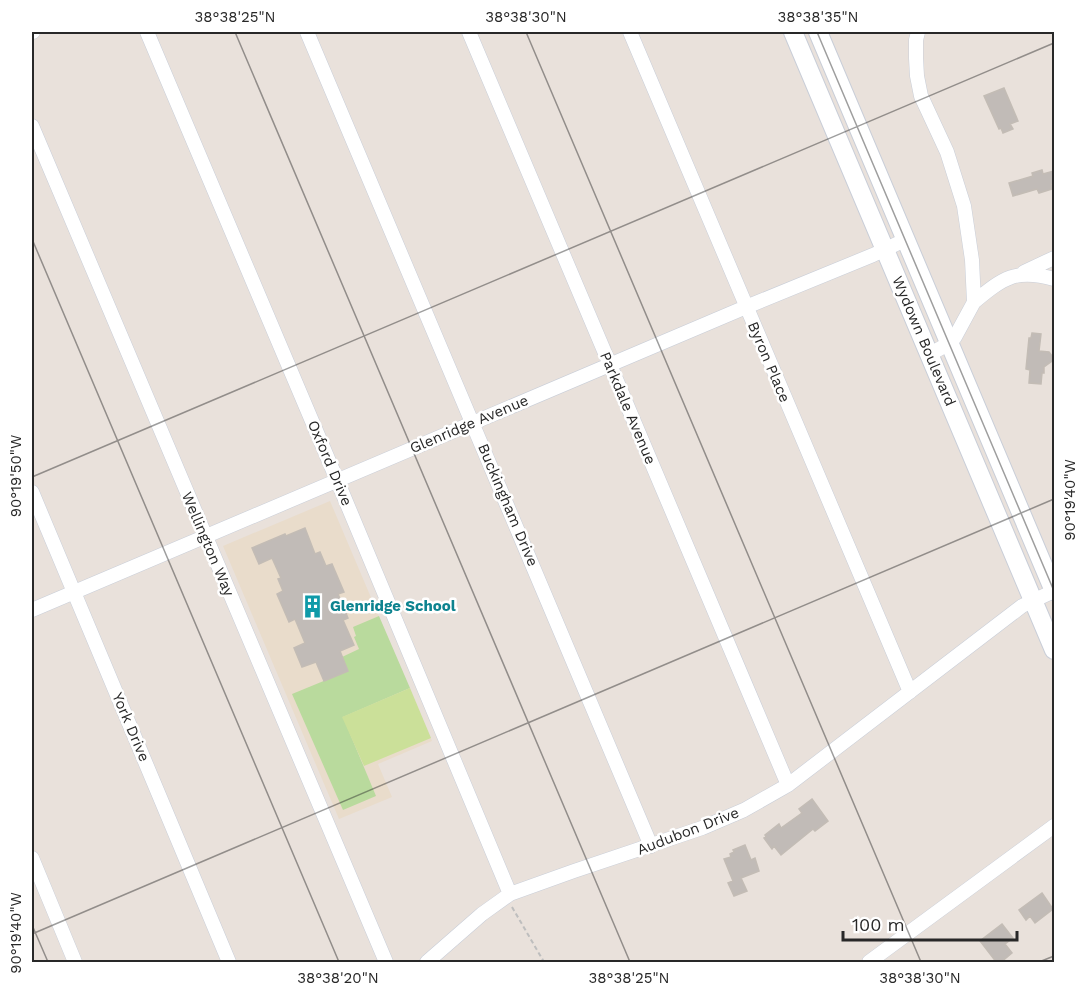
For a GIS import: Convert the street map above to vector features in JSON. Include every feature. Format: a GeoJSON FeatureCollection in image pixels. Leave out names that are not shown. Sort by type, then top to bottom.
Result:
{"type":"FeatureCollection","features":[{"type":"Feature","properties":{"kind":"street","name":"Oxford Drive"},"geometry":{"type":"LineString","coordinates":[[147,32],[337,480],[508,896]]}},
{"type":"Feature","properties":{"kind":"street","name":"Buckingham Drive"},"geometry":{"type":"LineString","coordinates":[[307,32],[651,846]]}},
{"type":"Feature","properties":{"kind":"street","name":"Parkdale Avenue"},"geometry":{"type":"LineString","coordinates":[[469,32],[788,785]]}},
{"type":"Feature","properties":{"kind":"street","name":"Byron Place"},"geometry":{"type":"LineString","coordinates":[[630,32],[910,692]]}},
{"type":"Feature","properties":{"kind":"street","name":"Wydown Boulevard"},"geometry":{"type":"LineString","coordinates":[[793,32],[1033,600],[1048,619],[1054,650]]}},
{"type":"Feature","properties":{"kind":"street","name":"Wydown Boulevard"},"geometry":{"type":"LineString","coordinates":[[818,32],[1054,591]]}},
{"type":"Feature","properties":{"kind":"street"},"geometry":{"type":"LineString","coordinates":[[918,32],[916,58],[921,96],[946,152],[964,206],[972,260],[974,302]]}},
{"type":"Feature","properties":{"kind":"street","name":"Wellington Way"},"geometry":{"type":"LineString","coordinates":[[32,126],[386,963]]}},
{"type":"Feature","properties":{"kind":"street","name":"Glenridge Avenue"},"geometry":{"type":"LineString","coordinates":[[32,610],[907,239]]}},
{"type":"Feature","properties":{"kind":"street"},"geometry":{"type":"LineString","coordinates":[[930,354],[950,343],[974,302],[997,283],[1054,258]]}},
{"type":"Feature","properties":{"kind":"street"},"geometry":{"type":"LineString","coordinates":[[1019,274],[1040,275],[1054,279]]}},
{"type":"Feature","properties":{"kind":"street","name":"York Drive"},"geometry":{"type":"LineString","coordinates":[[32,492],[229,963]]}},
{"type":"Feature","properties":{"kind":"street","name":"Audubon Drive"},"geometry":{"type":"LineString","coordinates":[[427,963],[482,914],[508,896],[702,828],[744,810],[788,785],[1022,606],[1054,591]]}},
{"type":"Feature","properties":{"kind":"street"},"geometry":{"type":"LineString","coordinates":[[869,963],[1054,826]]}},
{"type":"Feature","properties":{"kind":"street"},"geometry":{"type":"LineString","coordinates":[[32,858],[75,963]]}},
{"type":"Feature","properties":{"kind":"path"},"geometry":{"type":"LineString","coordinates":[[508,896],[544,963]]}},
{"type":"Feature","properties":{"kind":"shaded area","name":"Glenridge School"},"geometry":{"type":"Polygon","coordinates":[[[330,501],[432,741],[378,764],[392,797],[339,819],[223,546],[330,501]]]}},
{"type":"Feature","properties":{"kind":"green space"},"geometry":{"type":"Polygon","coordinates":[[[379,616],[410,688],[343,717],[376,796],[343,810],[292,694],[348,671],[342,657],[359,649],[353,627],[379,616]]]}},
{"type":"Feature","properties":{"kind":"green space"},"geometry":{"type":"Polygon","coordinates":[[[410,688],[431,738],[364,766],[342,717],[410,688]]]}},
{"type":"Feature","properties":{"kind":"building"},"geometry":{"type":"Polygon","coordinates":[[[1004,88],[1018,121],[1010,124],[1013,129],[1003,133],[984,96],[1004,88]]]}},
{"type":"Feature","properties":{"kind":"building"},"geometry":{"type":"Polygon","coordinates":[[[1042,170],[1043,174],[1054,171],[1052,189],[1039,193],[1037,189],[1013,196],[1009,183],[1033,176],[1032,173],[1042,170]]]}},
{"type":"Feature","properties":{"kind":"building"},"geometry":{"type":"Polygon","coordinates":[[[1032,333],[1041,334],[1039,351],[1049,352],[1052,356],[1052,361],[1044,367],[1041,384],[1029,383],[1030,370],[1026,369],[1029,338],[1032,333]]]}},
{"type":"Feature","properties":{"kind":"building","name":"Glenridge School"},"geometry":{"type":"Polygon","coordinates":[[[305,528],[315,554],[320,552],[326,566],[332,564],[344,592],[338,594],[348,618],[343,620],[354,645],[340,651],[348,671],[324,681],[316,662],[302,667],[294,648],[305,643],[295,619],[289,622],[277,594],[283,591],[278,579],[281,578],[272,558],[259,564],[252,548],[305,528]]]}},
{"type":"Feature","properties":{"kind":"building"},"geometry":{"type":"Polygon","coordinates":[[[812,799],[828,821],[815,831],[813,829],[781,855],[774,846],[772,849],[764,838],[765,835],[779,824],[781,828],[802,813],[799,809],[812,799]]]}},
{"type":"Feature","properties":{"kind":"building"},"geometry":{"type":"Polygon","coordinates":[[[745,845],[751,860],[755,858],[759,871],[741,878],[747,891],[734,896],[728,883],[733,881],[724,859],[731,857],[733,850],[745,845]]]}},
{"type":"Feature","properties":{"kind":"building"},"geometry":{"type":"Polygon","coordinates":[[[1042,893],[1053,909],[1035,923],[1030,916],[1026,920],[1019,910],[1042,893]]]}},
{"type":"Feature","properties":{"kind":"building"},"geometry":{"type":"Polygon","coordinates":[[[1002,924],[1013,938],[1005,944],[1012,953],[997,963],[980,941],[1002,924]]]}},
{"type":"Feature","properties":{"kind":"place","name":"Glenridge School"},"geometry":{"type":"Point","coordinates":[312,606]}}]}
